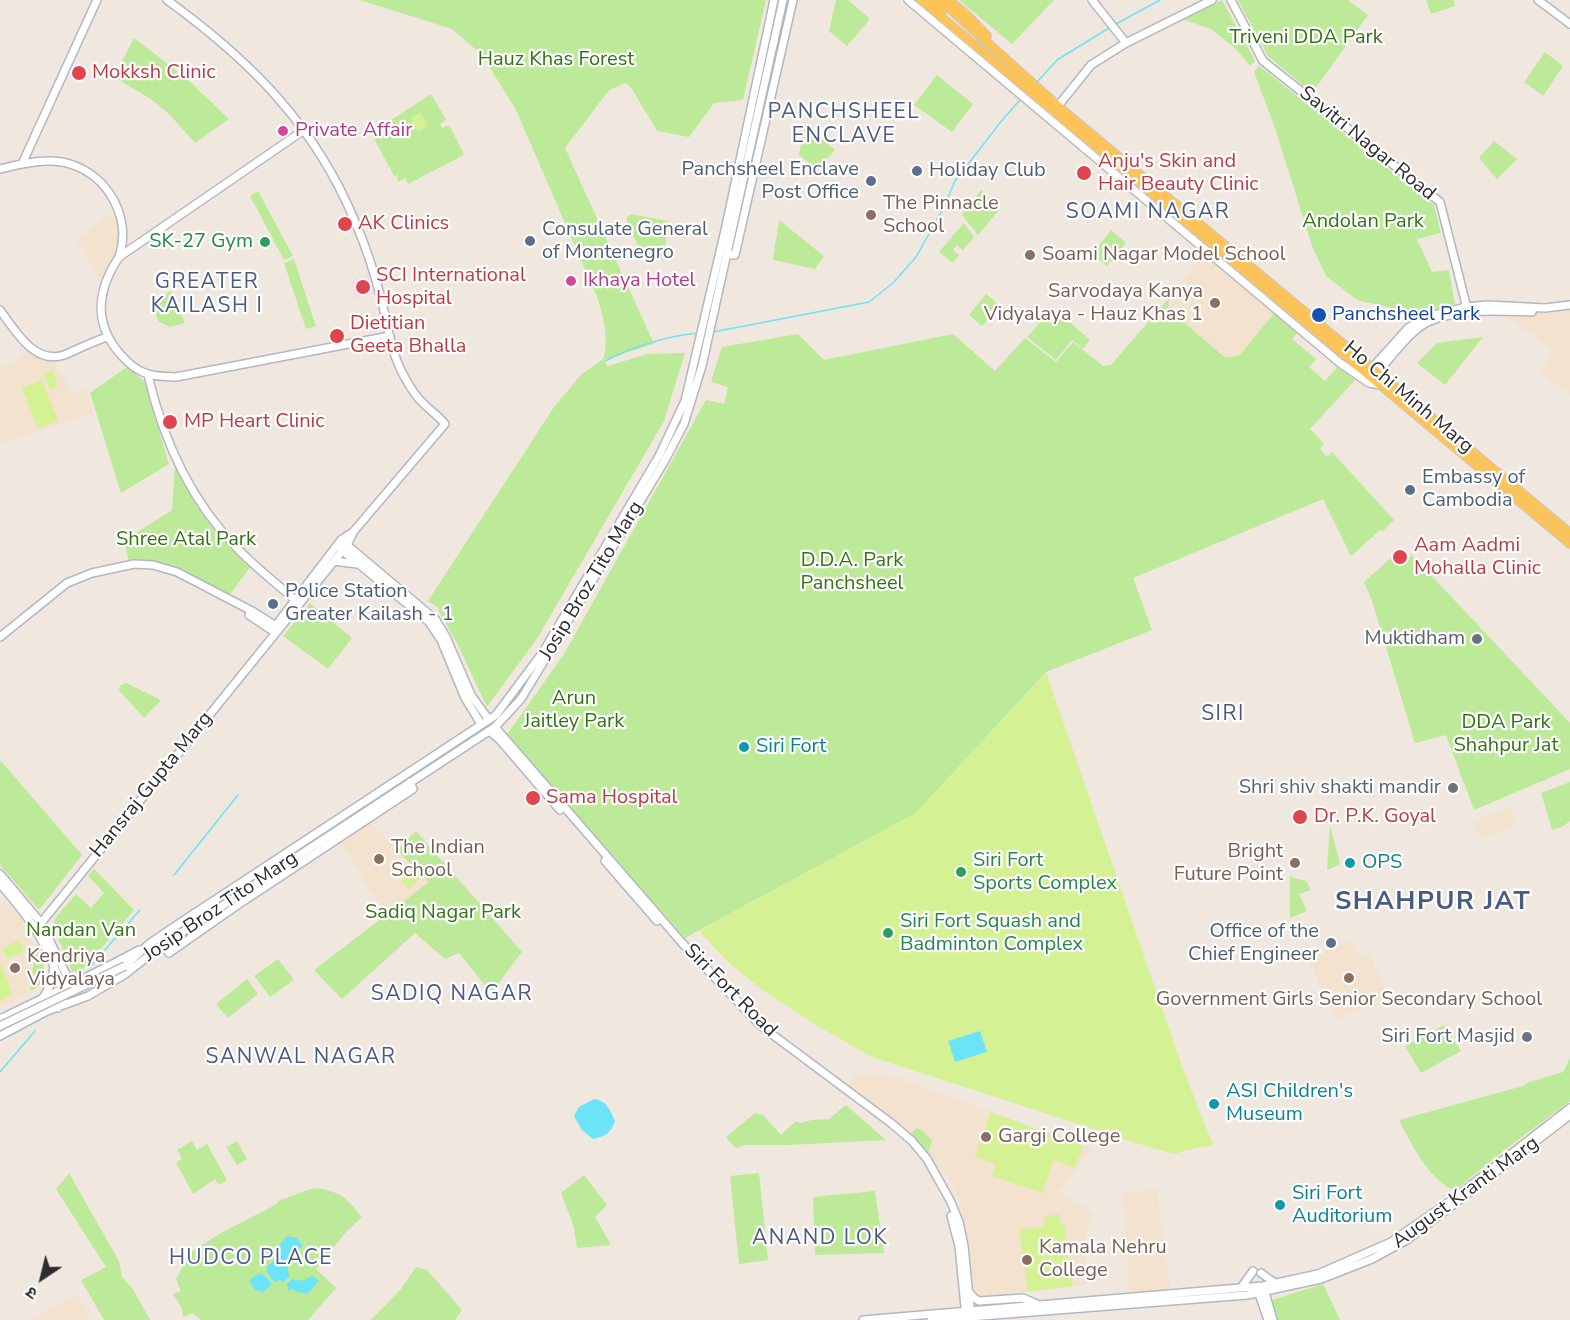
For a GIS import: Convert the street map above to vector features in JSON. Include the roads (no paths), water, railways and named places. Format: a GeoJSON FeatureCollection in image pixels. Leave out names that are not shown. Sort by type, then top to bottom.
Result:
{"type":"FeatureCollection","features":[{"type":"Feature","properties":{"kind":"main road"},"geometry":{"type":"LineString","coordinates":[[921,0],[1012,75]]}},
{"type":"Feature","properties":{"kind":"main road"},"geometry":{"type":"LineString","coordinates":[[930,0],[999,53]]}},
{"type":"Feature","properties":{"kind":"main road"},"geometry":{"type":"LineString","coordinates":[[940,0],[1012,75]]}},
{"type":"Feature","properties":{"kind":"main road"},"geometry":{"type":"LineString","coordinates":[[949,0],[981,29],[999,53]]}},
{"type":"Feature","properties":{"kind":"main road","name":"Ho Chi Minh Marg"},"geometry":{"type":"LineString","coordinates":[[999,53],[1054,106],[1570,544]]}},
{"type":"Feature","properties":{"kind":"main road","name":"Ho Chi Minh Marg"},"geometry":{"type":"LineString","coordinates":[[1012,75],[1054,106],[1570,533]]}},
{"type":"Feature","properties":{"kind":"street"},"geometry":{"type":"LineString","coordinates":[[22,164],[97,0]]}},
{"type":"Feature","properties":{"kind":"street"},"geometry":{"type":"LineString","coordinates":[[0,169],[48,162],[69,164],[86,173],[101,185],[117,204],[123,225],[123,245],[107,278],[101,309],[107,337],[126,361],[148,375],[176,377],[390,336],[373,270],[356,223],[332,175],[304,130],[282,102],[246,64],[209,31],[167,0]]}},
{"type":"Feature","properties":{"kind":"street","name":"Josip Broz Tito Marg"},"geometry":{"type":"LineString","coordinates":[[0,1036],[47,1011],[88,996],[124,975],[164,944],[492,729],[518,703],[664,462],[684,424],[698,383],[703,325],[774,0]]}},
{"type":"Feature","properties":{"kind":"street","name":"Josip Broz Tito Marg"},"geometry":{"type":"LineString","coordinates":[[0,1026],[125,966],[149,945],[496,715],[543,652],[659,456],[686,402],[702,345],[711,324],[728,255],[783,0]]}},
{"type":"Feature","properties":{"kind":"street"},"geometry":{"type":"LineString","coordinates":[[728,255],[735,255],[793,0]]}},
{"type":"Feature","properties":{"kind":"street"},"geometry":{"type":"LineString","coordinates":[[908,0],[1340,363],[1369,383],[1380,385]]}},
{"type":"Feature","properties":{"kind":"street"},"geometry":{"type":"LineString","coordinates":[[1092,0],[1123,40]]}},
{"type":"Feature","properties":{"kind":"street"},"geometry":{"type":"LineString","coordinates":[[1054,106],[1088,65],[1123,40],[1207,0]]}},
{"type":"Feature","properties":{"kind":"street"},"geometry":{"type":"LineString","coordinates":[[1123,40],[1212,0]]}},
{"type":"Feature","properties":{"kind":"street","name":"Savitri Nagar Road"},"geometry":{"type":"LineString","coordinates":[[1231,0],[1263,61],[1440,202],[1467,310]]}},
{"type":"Feature","properties":{"kind":"street"},"geometry":{"type":"LineString","coordinates":[[1538,0],[1570,24]]}},
{"type":"Feature","properties":{"kind":"street"},"geometry":{"type":"LineString","coordinates":[[994,60],[1007,83]]}},
{"type":"Feature","properties":{"kind":"street"},"geometry":{"type":"LineString","coordinates":[[119,257],[304,130]]}},
{"type":"Feature","properties":{"kind":"street"},"geometry":{"type":"LineString","coordinates":[[1375,370],[1413,323],[1422,318],[1488,305],[1531,310],[1570,307]]}},
{"type":"Feature","properties":{"kind":"street"},"geometry":{"type":"LineString","coordinates":[[0,310],[25,343],[44,355],[54,357],[63,355],[107,337]]}},
{"type":"Feature","properties":{"kind":"street","name":"Hansraj Gupta Marg"},"geometry":{"type":"LineString","coordinates":[[38,925],[267,642],[295,600],[445,424],[410,387],[398,363],[390,336]]}},
{"type":"Feature","properties":{"kind":"street"},"geometry":{"type":"LineString","coordinates":[[148,375],[162,426],[177,464],[196,497],[238,550],[295,600]]}},
{"type":"Feature","properties":{"kind":"street"},"geometry":{"type":"LineString","coordinates":[[342,545],[359,565],[440,632],[471,695],[489,720]]}},
{"type":"Feature","properties":{"kind":"street"},"geometry":{"type":"LineString","coordinates":[[342,545],[436,620],[465,698],[481,724]]}},
{"type":"Feature","properties":{"kind":"street","name":"Hansraj Gupta Marg"},"geometry":{"type":"LineString","coordinates":[[276,629],[334,561],[342,545]]}},
{"type":"Feature","properties":{"kind":"street"},"geometry":{"type":"LineString","coordinates":[[334,561],[359,565]]}},
{"type":"Feature","properties":{"kind":"street"},"geometry":{"type":"LineString","coordinates":[[0,637],[67,583],[92,573],[129,567],[134,564],[145,564],[177,572],[276,629]]}},
{"type":"Feature","properties":{"kind":"street"},"geometry":{"type":"LineString","coordinates":[[510,696],[518,695],[518,703]]}},
{"type":"Feature","properties":{"kind":"street","name":"Siri Fort Road"},"geometry":{"type":"LineString","coordinates":[[492,729],[683,944],[760,1026],[891,1123],[912,1141],[927,1159],[951,1202],[959,1222],[964,1246],[969,1314]]}},
{"type":"Feature","properties":{"kind":"street","name":"Siri Fort Road"},"geometry":{"type":"LineString","coordinates":[[492,729],[678,944],[756,1026],[886,1123],[907,1142],[922,1160],[946,1202],[954,1222],[969,1314]]}},
{"type":"Feature","properties":{"kind":"street"},"geometry":{"type":"LineString","coordinates":[[0,874],[38,925],[66,974],[74,980],[80,980]]}},
{"type":"Feature","properties":{"kind":"street"},"geometry":{"type":"LineString","coordinates":[[0,884],[38,925],[65,986]]}},
{"type":"Feature","properties":{"kind":"street"},"geometry":{"type":"LineString","coordinates":[[0,1019],[149,945]]}},
{"type":"Feature","properties":{"kind":"street"},"geometry":{"type":"LineString","coordinates":[[42,998],[52,982],[54,964]]}},
{"type":"Feature","properties":{"kind":"street"},"geometry":{"type":"LineString","coordinates":[[58,1008],[66,995],[66,974]]}},
{"type":"Feature","properties":{"kind":"street"},"geometry":{"type":"LineString","coordinates":[[80,980],[88,996]]}},
{"type":"Feature","properties":{"kind":"street","name":"August Kranti Marg"},"geometry":{"type":"LineString","coordinates":[[931,1320],[1040,1306],[1241,1288],[1261,1289],[1318,1274],[1391,1242],[1446,1205],[1570,1108]]}},
{"type":"Feature","properties":{"kind":"street","name":"August Kranti Marg"},"geometry":{"type":"LineString","coordinates":[[863,1320],[969,1314],[1261,1289],[1321,1279],[1395,1248],[1570,1115]]}},
{"type":"Feature","properties":{"kind":"street"},"geometry":{"type":"LineString","coordinates":[[1241,1288],[1253,1271]]}},
{"type":"Feature","properties":{"kind":"street"},"geometry":{"type":"LineString","coordinates":[[1262,1273],[1276,1284]]}},
{"type":"Feature","properties":{"kind":"street"},"geometry":{"type":"LineString","coordinates":[[1261,1289],[1268,1320]]}},
{"type":"Feature","properties":{"kind":"street"},"geometry":{"type":"LineString","coordinates":[[1261,1289],[1273,1320]]}},
{"type":"Feature","properties":{"kind":"street"},"geometry":{"type":"LineString","coordinates":[[969,1292],[979,1301],[1023,1298],[1040,1306]]}},
{"type":"Feature","properties":{"kind":"water"},"geometry":{"type":"Polygon","coordinates":[[[980,1031],[987,1052],[955,1062],[948,1041],[980,1031]]]}},
{"type":"Feature","properties":{"kind":"water"},"geometry":{"type":"Polygon","coordinates":[[[594,1099],[605,1104],[615,1121],[607,1134],[593,1139],[582,1130],[574,1116],[579,1107],[594,1099]]]}},
{"type":"Feature","properties":{"kind":"water"},"geometry":{"type":"Polygon","coordinates":[[[287,1236],[297,1238],[303,1247],[289,1259],[287,1267],[290,1276],[282,1283],[280,1280],[274,1282],[266,1268],[275,1260],[281,1243],[287,1236]]]}},
{"type":"Feature","properties":{"kind":"water"},"geometry":{"type":"Polygon","coordinates":[[[259,1273],[263,1274],[272,1284],[262,1293],[259,1290],[256,1291],[249,1281],[259,1273]]]}},
{"type":"Feature","properties":{"kind":"water"},"geometry":{"type":"Polygon","coordinates":[[[313,1276],[319,1281],[308,1293],[301,1293],[301,1289],[299,1293],[291,1289],[288,1291],[289,1287],[286,1284],[293,1279],[302,1281],[313,1276]]]}},
{"type":"Feature","properties":{"kind":"waterway"},"geometry":{"type":"LineString","coordinates":[[1116,24],[1160,0]]}},
{"type":"Feature","properties":{"kind":"waterway"},"geometry":{"type":"LineString","coordinates":[[1037,82],[1057,60],[1109,28]]}},
{"type":"Feature","properties":{"kind":"waterway"},"geometry":{"type":"LineString","coordinates":[[713,332],[869,302],[893,283],[916,257],[943,209],[955,181],[1021,99]]}},
{"type":"Feature","properties":{"kind":"waterway"},"geometry":{"type":"LineString","coordinates":[[605,361],[651,342],[699,333]]}},
{"type":"Feature","properties":{"kind":"waterway"},"geometry":{"type":"LineString","coordinates":[[174,875],[238,795]]}},
{"type":"Feature","properties":{"kind":"waterway"},"geometry":{"type":"LineString","coordinates":[[89,968],[140,910]]}},
{"type":"Feature","properties":{"kind":"waterway"},"geometry":{"type":"LineString","coordinates":[[0,1072],[35,1031]]}},
{"type":"Feature","properties":{"kind":"place","name":"Mokksh Clinic"},"geometry":{"type":"Point","coordinates":[79,73]}},
{"type":"Feature","properties":{"kind":"place","name":"Private Affair"},"geometry":{"type":"Point","coordinates":[283,131]}},
{"type":"Feature","properties":{"kind":"place","name":"Holiday Club"},"geometry":{"type":"Point","coordinates":[917,171]}},
{"type":"Feature","properties":{"kind":"place","name":"Anju's Skin and Hair Beauty Clinic"},"geometry":{"type":"Point","coordinates":[1084,173]}},
{"type":"Feature","properties":{"kind":"place","name":"Panchsheel Enclave Post Office"},"geometry":{"type":"Point","coordinates":[871,181]}},
{"type":"Feature","properties":{"kind":"place","name":"The Pinnacle School"},"geometry":{"type":"Point","coordinates":[871,215]}},
{"type":"Feature","properties":{"kind":"place","name":"AK Clinics"},"geometry":{"type":"Point","coordinates":[345,224]}},
{"type":"Feature","properties":{"kind":"place","name":"Consulate General of Montenegro"},"geometry":{"type":"Point","coordinates":[530,241]}},
{"type":"Feature","properties":{"kind":"place","name":"SK-27 Gym"},"geometry":{"type":"Point","coordinates":[265,242]}},
{"type":"Feature","properties":{"kind":"place","name":"Soami Nagar Model School"},"geometry":{"type":"Point","coordinates":[1030,255]}},
{"type":"Feature","properties":{"kind":"place","name":"Ikhaya Hotel"},"geometry":{"type":"Point","coordinates":[571,281]}},
{"type":"Feature","properties":{"kind":"place","name":"SCI International Hospital"},"geometry":{"type":"Point","coordinates":[363,287]}},
{"type":"Feature","properties":{"kind":"place","name":"Sarvodaya Kanya Vidyalaya - Hauz Khas 1"},"geometry":{"type":"Point","coordinates":[1215,303]}},
{"type":"Feature","properties":{"kind":"place","name":"Panchsheel Park"},"geometry":{"type":"Point","coordinates":[1319,315]}},
{"type":"Feature","properties":{"kind":"place","name":"Dietitian Geeta Bhalla"},"geometry":{"type":"Point","coordinates":[337,336]}},
{"type":"Feature","properties":{"kind":"place","name":"MP Heart Clinic"},"geometry":{"type":"Point","coordinates":[170,422]}},
{"type":"Feature","properties":{"kind":"place","name":"Embassy of Cambodia"},"geometry":{"type":"Point","coordinates":[1410,490]}},
{"type":"Feature","properties":{"kind":"place","name":"Aam Aadmi Mohalla Clinic"},"geometry":{"type":"Point","coordinates":[1400,557]}},
{"type":"Feature","properties":{"kind":"place","name":"Police Station Greater Kailash - 1"},"geometry":{"type":"Point","coordinates":[273,604]}},
{"type":"Feature","properties":{"kind":"place","name":"Muktidham"},"geometry":{"type":"Point","coordinates":[1477,639]}},
{"type":"Feature","properties":{"kind":"place","name":"Siri Fort"},"geometry":{"type":"Point","coordinates":[744,747]}},
{"type":"Feature","properties":{"kind":"place","name":"Shri shiv shakti mandir"},"geometry":{"type":"Point","coordinates":[1453,788]}},
{"type":"Feature","properties":{"kind":"place","name":"Sama Hospital"},"geometry":{"type":"Point","coordinates":[533,798]}},
{"type":"Feature","properties":{"kind":"place","name":"Dr. P.K. Goyal"},"geometry":{"type":"Point","coordinates":[1300,817]}},
{"type":"Feature","properties":{"kind":"place","name":"The Indian School"},"geometry":{"type":"Point","coordinates":[379,859]}},
{"type":"Feature","properties":{"kind":"place","name":"Bright Future Point"},"geometry":{"type":"Point","coordinates":[1295,863]}},
{"type":"Feature","properties":{"kind":"place","name":"OPS"},"geometry":{"type":"Point","coordinates":[1350,863]}},
{"type":"Feature","properties":{"kind":"place","name":"Siri Fort Sports Complex"},"geometry":{"type":"Point","coordinates":[961,872]}},
{"type":"Feature","properties":{"kind":"place","name":"Siri Fort Squash and Badminton Complex"},"geometry":{"type":"Point","coordinates":[888,933]}},
{"type":"Feature","properties":{"kind":"place","name":"Office of the Chief Engineer"},"geometry":{"type":"Point","coordinates":[1331,943]}},
{"type":"Feature","properties":{"kind":"place","name":"Kendriya Vidyalaya"},"geometry":{"type":"Point","coordinates":[15,968]}},
{"type":"Feature","properties":{"kind":"place","name":"Government Girls Senior Secondary School"},"geometry":{"type":"Point","coordinates":[1349,978]}},
{"type":"Feature","properties":{"kind":"place","name":"Siri Fort Masjid"},"geometry":{"type":"Point","coordinates":[1527,1037]}},
{"type":"Feature","properties":{"kind":"place","name":"ASI Children's Museum"},"geometry":{"type":"Point","coordinates":[1214,1104]}},
{"type":"Feature","properties":{"kind":"place","name":"Gargi College"},"geometry":{"type":"Point","coordinates":[986,1137]}},
{"type":"Feature","properties":{"kind":"place","name":"Siri Fort Auditorium"},"geometry":{"type":"Point","coordinates":[1280,1205]}},
{"type":"Feature","properties":{"kind":"place","name":"Kamala Nehru College"},"geometry":{"type":"Point","coordinates":[1027,1260]}},
{"type":"Feature","properties":{"kind":"district","name":"PANCHSHEEL ENCLAVE"},"geometry":{"type":"Point","coordinates":[844,125]}},
{"type":"Feature","properties":{"kind":"district","name":"SOAMI NAGAR"},"geometry":{"type":"Point","coordinates":[1148,213]}},
{"type":"Feature","properties":{"kind":"district","name":"GREATER KAILASH I"},"geometry":{"type":"Point","coordinates":[207,295]}},
{"type":"Feature","properties":{"kind":"district","name":"SIRI"},"geometry":{"type":"Point","coordinates":[1223,715]}},
{"type":"Feature","properties":{"kind":"district","name":"SHAHPUR JAT"},"geometry":{"type":"Point","coordinates":[1433,903]}},
{"type":"Feature","properties":{"kind":"district","name":"SADIQ NAGAR"},"geometry":{"type":"Point","coordinates":[452,995]}},
{"type":"Feature","properties":{"kind":"district","name":"SANWAL NAGAR"},"geometry":{"type":"Point","coordinates":[301,1058]}},
{"type":"Feature","properties":{"kind":"district","name":"ANAND LOK"},"geometry":{"type":"Point","coordinates":[820,1239]}},
{"type":"Feature","properties":{"kind":"district","name":"HUDCO PLACE"},"geometry":{"type":"Point","coordinates":[251,1259]}},
{"type":"Feature","properties":{"kind":"park label","name":"Triveni DDA Park"},"geometry":{"type":"Point","coordinates":[1306,38]}},
{"type":"Feature","properties":{"kind":"park label","name":"Hauz Khas Forest"},"geometry":{"type":"Point","coordinates":[556,60]}},
{"type":"Feature","properties":{"kind":"park label","name":"Andolan Park"},"geometry":{"type":"Point","coordinates":[1363,222]}},
{"type":"Feature","properties":{"kind":"park label","name":"Shree Atal Park"},"geometry":{"type":"Point","coordinates":[186,540]}},
{"type":"Feature","properties":{"kind":"park label","name":"D.D.A. Park Panchsheel"},"geometry":{"type":"Point","coordinates":[852,572]}},
{"type":"Feature","properties":{"kind":"park label","name":"Arun Jaitley Park"},"geometry":{"type":"Point","coordinates":[574,710]}},
{"type":"Feature","properties":{"kind":"park label","name":"DDA Park Shahpur Jat"},"geometry":{"type":"Point","coordinates":[1506,734]}},
{"type":"Feature","properties":{"kind":"park label","name":"Sadiq Nagar Park"},"geometry":{"type":"Point","coordinates":[443,913]}},
{"type":"Feature","properties":{"kind":"park label","name":"Nandan Van"},"geometry":{"type":"Point","coordinates":[81,931]}}]}
